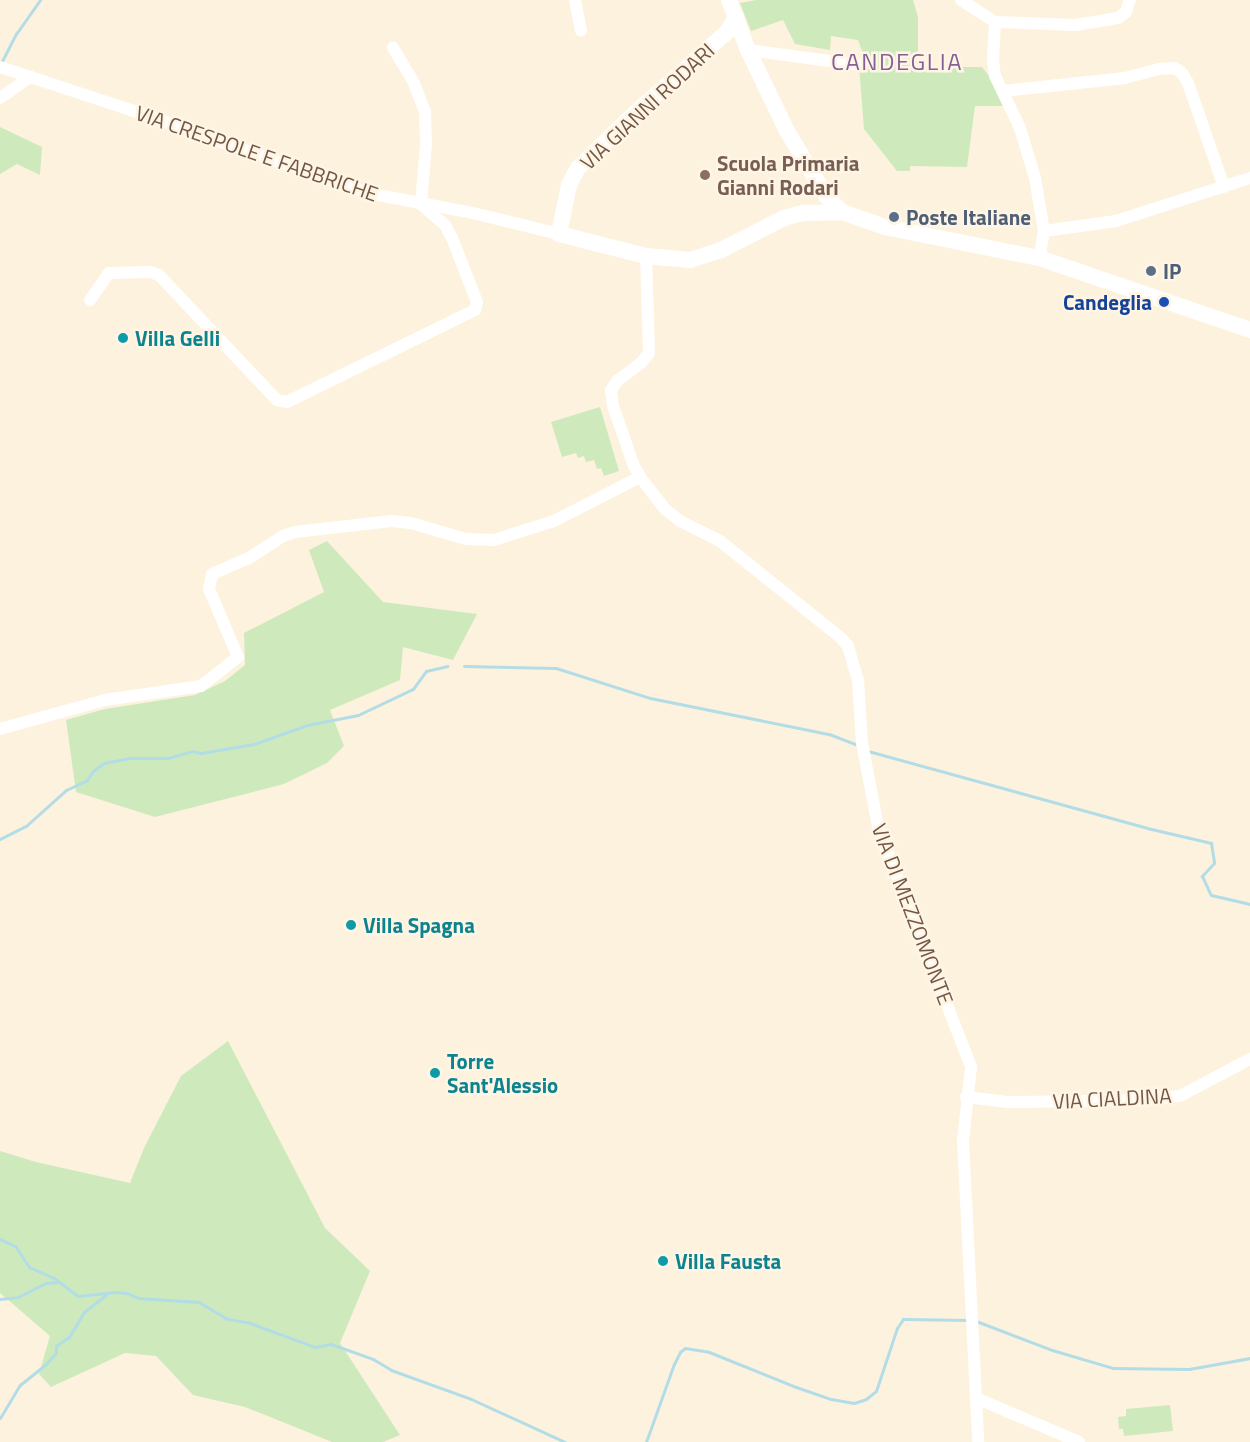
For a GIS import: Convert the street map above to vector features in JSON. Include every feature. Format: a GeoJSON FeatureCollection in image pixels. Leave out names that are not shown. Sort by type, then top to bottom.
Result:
{"type":"FeatureCollection","features":[{"type":"Feature","properties":{"kind":"main road"},"geometry":{"type":"LineString","coordinates":[[729,0],[746,43],[812,175],[826,196],[842,212]]}},
{"type":"Feature","properties":{"kind":"main road","name":"VIA GIANNI RODARI"},"geometry":{"type":"LineString","coordinates":[[559,234],[569,184],[578,168],[640,108],[727,32],[736,17]]}},
{"type":"Feature","properties":{"kind":"main road"},"geometry":{"type":"LineString","coordinates":[[727,32],[746,43]]}},
{"type":"Feature","properties":{"kind":"main road"},"geometry":{"type":"LineString","coordinates":[[559,234],[646,256],[696,259],[721,250],[784,218],[812,213],[842,212],[885,227],[1039,258],[1250,330]]}},
{"type":"Feature","properties":{"kind":"street"},"geometry":{"type":"LineString","coordinates":[[575,0],[581,30]]}},
{"type":"Feature","properties":{"kind":"street"},"geometry":{"type":"LineString","coordinates":[[961,0],[995,22],[1075,25],[1104,22],[1126,12],[1130,0]]}},
{"type":"Feature","properties":{"kind":"street"},"geometry":{"type":"LineString","coordinates":[[995,22],[993,65],[1028,150],[1044,231],[1039,258]]}},
{"type":"Feature","properties":{"kind":"street"},"geometry":{"type":"LineString","coordinates":[[746,43],[859,64]]}},
{"type":"Feature","properties":{"kind":"street"},"geometry":{"type":"LineString","coordinates":[[90,300],[109,273],[150,272],[159,275],[277,400],[287,402],[475,310],[477,302],[452,238],[445,225],[421,204],[426,143],[425,112],[413,81],[393,48]]}},
{"type":"Feature","properties":{"kind":"street"},"geometry":{"type":"LineString","coordinates":[[1003,91],[1125,78],[1158,69],[1175,68],[1182,73],[1188,83],[1224,187]]}},
{"type":"Feature","properties":{"kind":"street","name":"VIA CRESPOLE E FABBRICHE"},"geometry":{"type":"LineString","coordinates":[[5,69],[368,193],[559,234]]}},
{"type":"Feature","properties":{"kind":"street"},"geometry":{"type":"LineString","coordinates":[[0,98],[30,77]]}},
{"type":"Feature","properties":{"kind":"street"},"geometry":{"type":"LineString","coordinates":[[1044,231],[1116,221],[1250,178]]}},
{"type":"Feature","properties":{"kind":"street","name":"VIA DI MEZZOMONTE"},"geometry":{"type":"LineString","coordinates":[[646,256],[649,353],[641,363],[616,381],[611,390],[613,406],[640,477],[665,509],[680,520],[720,541],[848,646],[858,680],[862,743],[878,827],[971,1067],[963,1141],[978,1442]]}},
{"type":"Feature","properties":{"kind":"street"},"geometry":{"type":"LineString","coordinates":[[0,729],[105,700],[201,686],[238,657],[209,589],[212,574],[249,558],[283,536],[295,532],[391,521],[411,523],[466,539],[494,540],[554,521],[640,477]]}},
{"type":"Feature","properties":{"kind":"street","name":"VIA CIALDINA"},"geometry":{"type":"LineString","coordinates":[[966,1097],[1019,1102],[1145,1100],[1180,1096],[1250,1059]]}},
{"type":"Feature","properties":{"kind":"street"},"geometry":{"type":"LineString","coordinates":[[976,1398],[1079,1442]]}},
{"type":"Feature","properties":{"kind":"green space"},"geometry":{"type":"Polygon","coordinates":[[[756,0],[913,0],[918,17],[918,67],[982,67],[997,86],[1007,106],[975,106],[967,167],[910,166],[910,171],[897,171],[864,129],[859,65],[864,57],[858,40],[831,36],[830,50],[795,44],[783,20],[751,31],[740,3],[756,0]]]}},
{"type":"Feature","properties":{"kind":"green space"},"geometry":{"type":"Polygon","coordinates":[[[0,127],[42,147],[40,175],[17,164],[0,174],[0,127]]]}},
{"type":"Feature","properties":{"kind":"green space"},"geometry":{"type":"Polygon","coordinates":[[[600,407],[619,471],[604,476],[601,468],[597,469],[594,460],[586,462],[584,456],[578,458],[576,453],[562,457],[551,422],[600,407]]]}},
{"type":"Feature","properties":{"kind":"green space"},"geometry":{"type":"Polygon","coordinates":[[[327,541],[383,602],[477,614],[453,660],[403,647],[400,680],[330,710],[344,746],[327,763],[284,784],[155,817],[76,792],[66,720],[105,709],[195,695],[225,681],[245,665],[244,633],[324,592],[309,550],[327,541]]]}},
{"type":"Feature","properties":{"kind":"green space"},"geometry":{"type":"Polygon","coordinates":[[[228,1041],[325,1228],[370,1271],[340,1343],[400,1435],[383,1442],[332,1442],[245,1407],[193,1395],[156,1356],[125,1353],[51,1387],[39,1374],[50,1336],[0,1293],[0,1151],[36,1162],[130,1183],[144,1148],[181,1076],[228,1041]]]}},
{"type":"Feature","properties":{"kind":"green space"},"geometry":{"type":"Polygon","coordinates":[[[1170,1405],[1173,1431],[1124,1436],[1123,1429],[1119,1429],[1118,1417],[1126,1416],[1126,1409],[1170,1405]]]}},
{"type":"Feature","properties":{"kind":"waterway"},"geometry":{"type":"LineString","coordinates":[[1,63],[16,34],[40,0]]}},
{"type":"Feature","properties":{"kind":"waterway"},"geometry":{"type":"LineString","coordinates":[[0,839],[26,826],[66,790],[87,780],[93,771],[104,763],[129,758],[168,758],[192,751],[201,753],[254,744],[307,725],[358,715],[413,689],[426,671],[447,666]]}},
{"type":"Feature","properties":{"kind":"waterway"},"geometry":{"type":"LineString","coordinates":[[464,666],[556,668],[650,698],[829,734],[860,746]]}},
{"type":"Feature","properties":{"kind":"waterway"},"geometry":{"type":"LineString","coordinates":[[868,751],[1147,828],[1211,843],[1214,863],[1202,876],[1211,895],[1250,904]]}},
{"type":"Feature","properties":{"kind":"waterway"},"geometry":{"type":"LineString","coordinates":[[0,1239],[15,1246],[29,1267],[54,1278],[78,1296],[116,1292],[127,1293],[138,1298],[199,1302],[227,1319],[247,1322],[315,1347],[331,1344],[373,1359],[391,1370],[471,1399],[565,1442]]}},
{"type":"Feature","properties":{"kind":"waterway"},"geometry":{"type":"LineString","coordinates":[[0,1299],[18,1297],[46,1283],[58,1282]]}},
{"type":"Feature","properties":{"kind":"waterway"},"geometry":{"type":"LineString","coordinates":[[0,1418],[20,1385],[46,1364],[56,1353],[56,1346],[69,1337],[84,1312],[106,1295]]}},
{"type":"Feature","properties":{"kind":"waterway"},"geometry":{"type":"LineString","coordinates":[[646,1442],[674,1364],[680,1352],[685,1348],[709,1352],[796,1387],[831,1399],[854,1403],[866,1399],[876,1391],[897,1328],[903,1319],[969,1320]]}},
{"type":"Feature","properties":{"kind":"waterway"},"geometry":{"type":"LineString","coordinates":[[976,1321],[1052,1350],[1113,1368],[1189,1369],[1250,1358]]}},
{"type":"Feature","properties":{"kind":"place","name":"Scuola Primaria Gianni Rodari"},"geometry":{"type":"Point","coordinates":[705,175]}},
{"type":"Feature","properties":{"kind":"place","name":"Poste Italiane"},"geometry":{"type":"Point","coordinates":[894,217]}},
{"type":"Feature","properties":{"kind":"place","name":"IP"},"geometry":{"type":"Point","coordinates":[1151,271]}},
{"type":"Feature","properties":{"kind":"place","name":"Candeglia"},"geometry":{"type":"Point","coordinates":[1164,302]}},
{"type":"Feature","properties":{"kind":"place","name":"Villa Gelli"},"geometry":{"type":"Point","coordinates":[123,338]}},
{"type":"Feature","properties":{"kind":"place","name":"Villa Spagna"},"geometry":{"type":"Point","coordinates":[351,925]}},
{"type":"Feature","properties":{"kind":"place","name":"Torre Sant'Alessio"},"geometry":{"type":"Point","coordinates":[435,1073]}},
{"type":"Feature","properties":{"kind":"place","name":"Villa Fausta"},"geometry":{"type":"Point","coordinates":[663,1261]}},
{"type":"Feature","properties":{"kind":"district","name":"CANDEGLIA"},"geometry":{"type":"Point","coordinates":[897,62]}}]}
